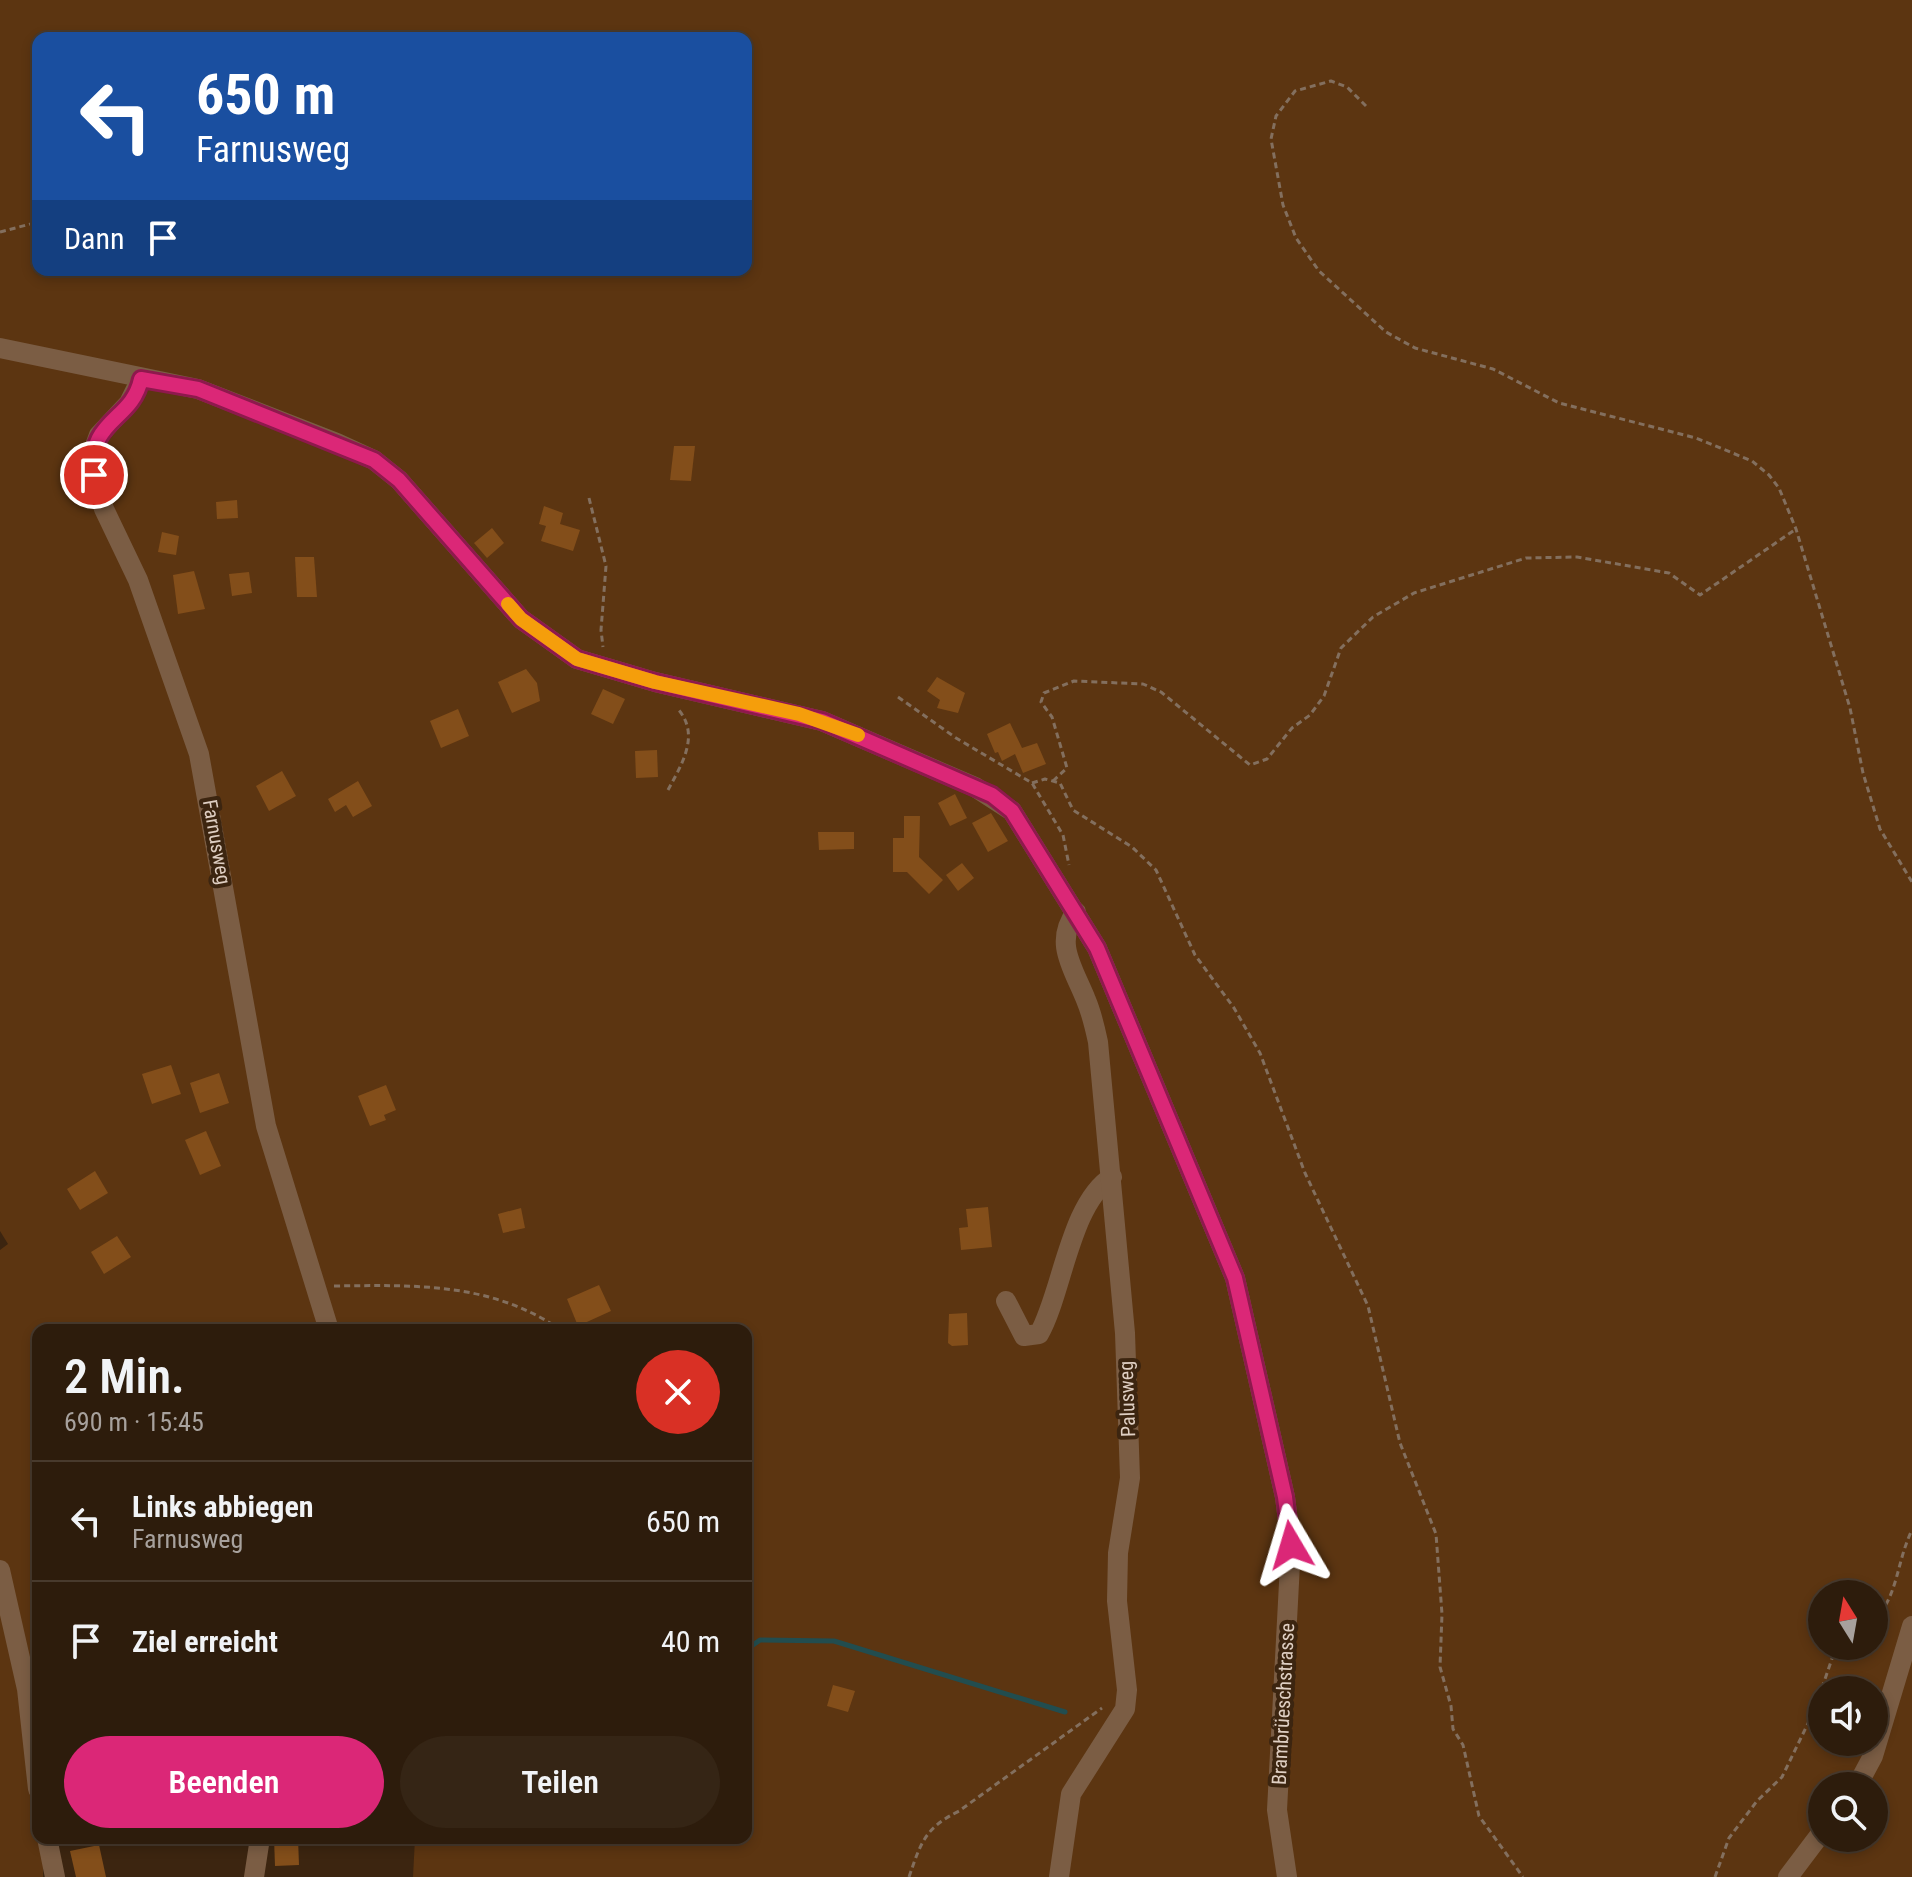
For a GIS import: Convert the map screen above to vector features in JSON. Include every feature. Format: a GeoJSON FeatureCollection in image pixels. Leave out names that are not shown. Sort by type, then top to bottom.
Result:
{"type":"FeatureCollection","features":[{"type":"Feature","properties":{"kind":"street","name":"Brambrüeschstrasse"},"geometry":{"type":"LineString","coordinates":[[0,348],[198,389],[374,460],[399,480],[521,619],[577,659],[655,682],[822,721],[992,795],[1012,811],[1076,912],[1125,1011],[1235,1278],[1273,1441],[1291,1545],[1277,1810],[1287,1877]]}},
{"type":"Feature","properties":{"kind":"street","name":"Farnusweg"},"geometry":{"type":"LineString","coordinates":[[141,379],[129,403],[99,435],[92,454],[94,475],[104,509],[138,580],[199,754],[266,1126],[327,1324]]}},
{"type":"Feature","properties":{"kind":"street","name":"Palusweg"},"geometry":{"type":"LineString","coordinates":[[1059,1877],[1071,1794],[1125,1709],[1127,1690],[1117,1601],[1118,1553],[1130,1478],[1125,1333],[1098,1042],[1092,1016],[1067,957],[1065,938],[1068,923],[1076,912]]}},
{"type":"Feature","properties":{"kind":"street"},"geometry":{"type":"LineString","coordinates":[[1006,1301],[1024,1336],[1039,1334],[1075,1235],[1104,1182],[1112,1177]]}},
{"type":"Feature","properties":{"kind":"street"},"geometry":{"type":"LineString","coordinates":[[0,1570],[27,1689],[32,1734]]}},
{"type":"Feature","properties":{"kind":"street"},"geometry":{"type":"LineString","coordinates":[[1864,1772],[1873,1756],[1912,1626]]}},
{"type":"Feature","properties":{"kind":"street"},"geometry":{"type":"LineString","coordinates":[[48,1844],[55,1877]]}},
{"type":"Feature","properties":{"kind":"street"},"geometry":{"type":"LineString","coordinates":[[254,1877],[259,1844]]}},
{"type":"Feature","properties":{"kind":"street"},"geometry":{"type":"LineString","coordinates":[[1788,1877],[1808,1851]]}},
{"type":"Feature","properties":{"kind":"path"},"geometry":{"type":"LineString","coordinates":[[1366,106],[1347,87],[1331,81],[1295,91],[1276,116],[1271,139],[1283,205],[1296,238],[1319,271],[1386,332],[1415,348],[1493,369],[1559,403],[1696,438],[1752,461],[1779,488],[1796,529],[1850,708],[1863,773],[1880,829],[1912,882]]}},
{"type":"Feature","properties":{"kind":"path"},"geometry":{"type":"LineString","coordinates":[[0,232],[32,224]]}},
{"type":"Feature","properties":{"kind":"path"},"geometry":{"type":"LineString","coordinates":[[589,498],[606,566],[601,630],[605,669]]}},
{"type":"Feature","properties":{"kind":"path"},"geometry":{"type":"LineString","coordinates":[[1053,781],[1067,768],[1052,717],[1041,702],[1044,693],[1074,681],[1143,684],[1161,692],[1250,765],[1267,759],[1292,728],[1310,715],[1324,696],[1341,648],[1373,617],[1414,593],[1526,558],[1577,557],[1669,573],[1700,595],[1796,529]]}},
{"type":"Feature","properties":{"kind":"path"},"geometry":{"type":"LineString","coordinates":[[655,682],[658,693],[687,720],[691,735],[668,790]]}},
{"type":"Feature","properties":{"kind":"path"},"geometry":{"type":"LineString","coordinates":[[1032,783],[1060,783],[1073,810],[1132,847],[1156,870],[1195,955],[1234,1008],[1260,1053],[1305,1173],[1368,1306],[1400,1443],[1436,1534],[1442,1614],[1440,1667],[1451,1706],[1453,1729],[1463,1745],[1479,1816],[1523,1877]]}},
{"type":"Feature","properties":{"kind":"path"},"geometry":{"type":"LineString","coordinates":[[318,1287],[398,1285],[468,1290],[534,1312],[552,1324]]}},
{"type":"Feature","properties":{"kind":"path"},"geometry":{"type":"LineString","coordinates":[[1888,1605],[1902,1550],[1912,1530]]}},
{"type":"Feature","properties":{"kind":"path"},"geometry":{"type":"LineString","coordinates":[[1715,1877],[1729,1838],[1757,1801],[1782,1777],[1814,1711],[1832,1660]]}},
{"type":"Feature","properties":{"kind":"path"},"geometry":{"type":"LineString","coordinates":[[909,1877],[921,1842],[935,1823],[971,1802],[1103,1707]]}},
{"type":"Feature","properties":{"kind":"shaded area"},"geometry":{"type":"Polygon","coordinates":[[[0,0],[1912,0],[1912,1877],[413,1877],[415,1844],[752,1844],[752,1324],[32,1324],[32,1844],[43,1844],[43,1877],[0,1877],[0,1250],[8,1244],[0,1231],[0,0]]]}},
{"type":"Feature","properties":{"kind":"building"},"geometry":{"type":"Polygon","coordinates":[[[674,446],[695,446],[691,481],[670,480],[674,446]]]}},
{"type":"Feature","properties":{"kind":"building"},"geometry":{"type":"Polygon","coordinates":[[[237,500],[238,518],[217,519],[216,502],[237,500]]]}},
{"type":"Feature","properties":{"kind":"building"},"geometry":{"type":"Polygon","coordinates":[[[544,506],[563,513],[560,524],[580,530],[573,551],[541,541],[546,526],[539,524],[544,506]]]}},
{"type":"Feature","properties":{"kind":"building"},"geometry":{"type":"Polygon","coordinates":[[[492,528],[504,543],[487,558],[474,543],[492,528]]]}},
{"type":"Feature","properties":{"kind":"building"},"geometry":{"type":"Polygon","coordinates":[[[162,532],[179,536],[176,555],[158,552],[162,532]]]}},
{"type":"Feature","properties":{"kind":"building"},"geometry":{"type":"Polygon","coordinates":[[[295,557],[314,557],[317,597],[297,597],[295,557]]]}},
{"type":"Feature","properties":{"kind":"building"},"geometry":{"type":"Polygon","coordinates":[[[194,571],[205,609],[178,614],[173,575],[194,571]]]}},
{"type":"Feature","properties":{"kind":"building"},"geometry":{"type":"Polygon","coordinates":[[[249,572],[252,593],[232,596],[229,574],[249,572]]]}},
{"type":"Feature","properties":{"kind":"building"},"geometry":{"type":"Polygon","coordinates":[[[526,669],[537,683],[540,701],[512,713],[498,682],[526,669]]]}},
{"type":"Feature","properties":{"kind":"building"},"geometry":{"type":"Polygon","coordinates":[[[937,677],[965,693],[958,713],[937,708],[940,700],[927,691],[937,677]]]}},
{"type":"Feature","properties":{"kind":"building"},"geometry":{"type":"Polygon","coordinates":[[[603,689],[625,699],[613,724],[591,714],[603,689]]]}},
{"type":"Feature","properties":{"kind":"building"},"geometry":{"type":"Polygon","coordinates":[[[458,709],[469,736],[441,748],[430,721],[458,709]]]}},
{"type":"Feature","properties":{"kind":"building"},"geometry":{"type":"Polygon","coordinates":[[[1010,723],[1022,748],[1037,743],[1046,764],[1023,773],[1015,754],[1002,761],[987,734],[1010,723]]]}},
{"type":"Feature","properties":{"kind":"building"},"geometry":{"type":"Polygon","coordinates":[[[657,750],[658,777],[636,778],[635,751],[657,750]]]}},
{"type":"Feature","properties":{"kind":"building"},"geometry":{"type":"Polygon","coordinates":[[[282,771],[296,796],[269,811],[256,786],[282,771]]]}},
{"type":"Feature","properties":{"kind":"building"},"geometry":{"type":"Polygon","coordinates":[[[358,781],[372,806],[353,817],[346,805],[335,812],[328,799],[358,781]]]}},
{"type":"Feature","properties":{"kind":"building"},"geometry":{"type":"Polygon","coordinates":[[[955,794],[967,818],[950,826],[938,803],[955,794]]]}},
{"type":"Feature","properties":{"kind":"building"},"geometry":{"type":"Polygon","coordinates":[[[991,813],[1008,841],[988,852],[972,823],[991,813]]]}},
{"type":"Feature","properties":{"kind":"building"},"geometry":{"type":"Polygon","coordinates":[[[904,816],[920,816],[919,857],[943,880],[929,894],[907,872],[893,872],[893,838],[904,838],[904,816]]]}},
{"type":"Feature","properties":{"kind":"building"},"geometry":{"type":"Polygon","coordinates":[[[818,832],[854,832],[854,849],[819,850],[818,832]]]}},
{"type":"Feature","properties":{"kind":"building"},"geometry":{"type":"Polygon","coordinates":[[[962,863],[974,878],[958,891],[946,875],[962,863]]]}},
{"type":"Feature","properties":{"kind":"building"},"geometry":{"type":"Polygon","coordinates":[[[171,1065],[181,1094],[152,1104],[142,1074],[171,1065]]]}},
{"type":"Feature","properties":{"kind":"building"},"geometry":{"type":"Polygon","coordinates":[[[219,1073],[229,1103],[200,1113],[190,1083],[219,1073]]]}},
{"type":"Feature","properties":{"kind":"building"},"geometry":{"type":"Polygon","coordinates":[[[386,1085],[396,1110],[384,1115],[386,1120],[370,1126],[358,1096],[386,1085]]]}},
{"type":"Feature","properties":{"kind":"building"},"geometry":{"type":"Polygon","coordinates":[[[206,1131],[221,1166],[200,1175],[185,1140],[206,1131]]]}},
{"type":"Feature","properties":{"kind":"building"},"geometry":{"type":"Polygon","coordinates":[[[95,1171],[108,1193],[80,1210],[67,1189],[95,1171]]]}},
{"type":"Feature","properties":{"kind":"building"},"geometry":{"type":"Polygon","coordinates":[[[988,1207],[992,1247],[961,1250],[959,1228],[968,1227],[966,1209],[988,1207]]]}},
{"type":"Feature","properties":{"kind":"building"},"geometry":{"type":"Polygon","coordinates":[[[521,1208],[525,1228],[503,1233],[498,1214],[521,1208]]]}},
{"type":"Feature","properties":{"kind":"building"},"geometry":{"type":"Polygon","coordinates":[[[117,1236],[131,1257],[104,1274],[91,1252],[117,1236]]]}},
{"type":"Feature","properties":{"kind":"building"},"geometry":{"type":"Polygon","coordinates":[[[599,1285],[611,1311],[577,1324],[567,1299],[599,1285]]]}},
{"type":"Feature","properties":{"kind":"building"},"geometry":{"type":"Polygon","coordinates":[[[967,1313],[968,1345],[952,1346],[948,1343],[949,1314],[967,1313]]]}},
{"type":"Feature","properties":{"kind":"building"},"geometry":{"type":"Polygon","coordinates":[[[833,1685],[855,1691],[848,1712],[827,1706],[833,1685]]]}},
{"type":"Feature","properties":{"kind":"building"},"geometry":{"type":"Polygon","coordinates":[[[274,1844],[298,1844],[299,1865],[275,1866],[274,1844]]]}},
{"type":"Feature","properties":{"kind":"building"},"geometry":{"type":"Polygon","coordinates":[[[99,1845],[106,1877],[76,1877],[70,1851],[99,1845]]]}},
{"type":"Feature","properties":{"kind":"waterway"},"geometry":{"type":"LineString","coordinates":[[752,1646],[760,1640],[834,1641],[1065,1712]]}},
{"type":"Feature","properties":{"kind":"slow traffic"},"geometry":{"type":"LineString","coordinates":[[508,604],[521,619],[577,659],[655,682],[799,714],[858,735]]}},
{"type":"Feature","properties":{"kind":"route"},"geometry":{"type":"LineString","coordinates":[[94,475],[92,454],[99,435],[129,403],[141,379],[198,389],[374,460],[399,480],[521,619],[577,659],[655,682],[822,721],[887,746],[1002,801],[1021,823],[1097,948],[1235,1278],[1285,1497],[1291,1545]]}}]}
